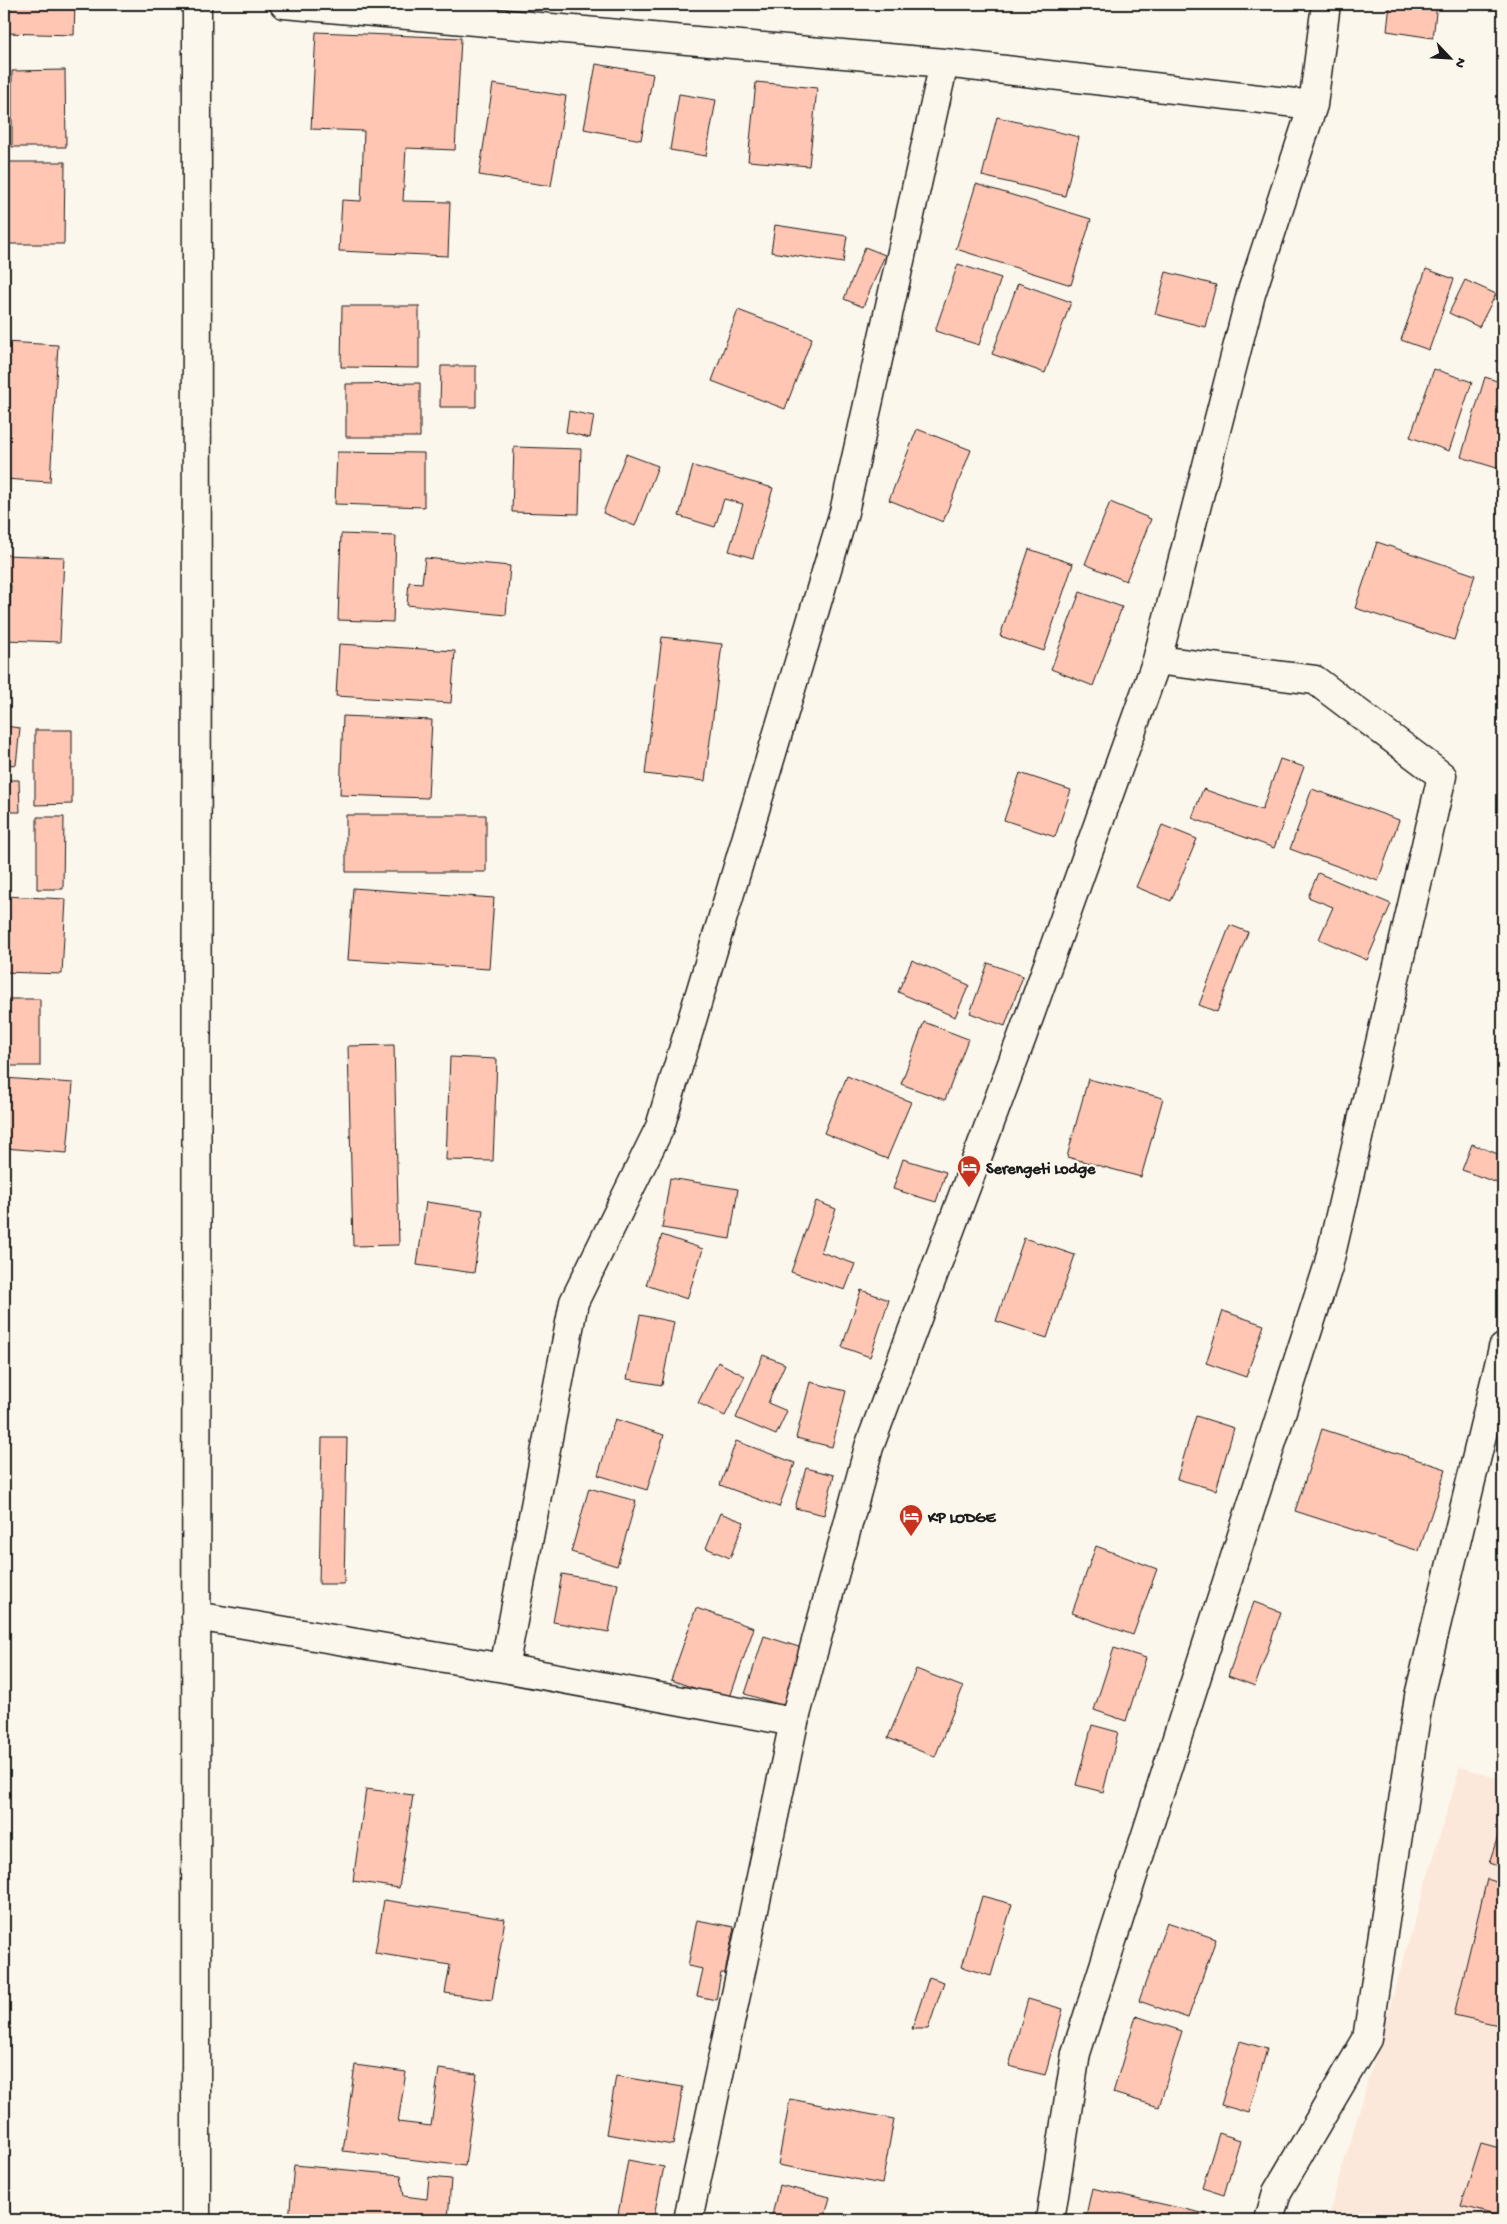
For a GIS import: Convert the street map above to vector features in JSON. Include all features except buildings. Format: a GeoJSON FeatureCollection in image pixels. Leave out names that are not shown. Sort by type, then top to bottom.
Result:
{"type":"FeatureCollection","features":[{"type":"Feature","properties":{"kind":"main road"},"geometry":{"type":"LineString","coordinates":[[196,2220],[197,4]]}},
{"type":"Feature","properties":{"kind":"main road"},"geometry":{"type":"LineString","coordinates":[[284,4],[944,63],[1313,105]]}},
{"type":"Feature","properties":{"kind":"main road"},"geometry":{"type":"LineString","coordinates":[[688,2220],[794,1722],[869,1447],[1022,1037],[1157,660],[1251,294],[1313,105],[1326,4]]}},
{"type":"Feature","properties":{"kind":"main road"},"geometry":{"type":"LineString","coordinates":[[504,1668],[574,1302],[660,1127],[844,512],[944,63]]}},
{"type":"Feature","properties":{"kind":"main road"},"geometry":{"type":"LineString","coordinates":[[1050,2220],[1076,2053],[1328,1267],[1442,776],[1314,680],[1157,660]]}},
{"type":"Feature","properties":{"kind":"main road"},"geometry":{"type":"LineString","coordinates":[[1269,2220],[1276,2192],[1366,2039],[1419,1696],[1503,1348]]}},
{"type":"Feature","properties":{"kind":"main road"},"geometry":{"type":"LineString","coordinates":[[196,1616],[504,1668],[794,1722]]}},
{"type":"Feature","properties":{"kind":"shaded area"},"geometry":{"type":"Polygon","coordinates":[[[1460,1767],[1503,1780],[1503,2220],[1327,2220],[1460,1767]]]}},
{"type":"Feature","properties":{"kind":"place","name":"Serengeti Lodge"},"geometry":{"type":"Point","coordinates":[969,1188]}},
{"type":"Feature","properties":{"kind":"place","name":"KP LODGE"},"geometry":{"type":"Point","coordinates":[911,1537]}}]}
